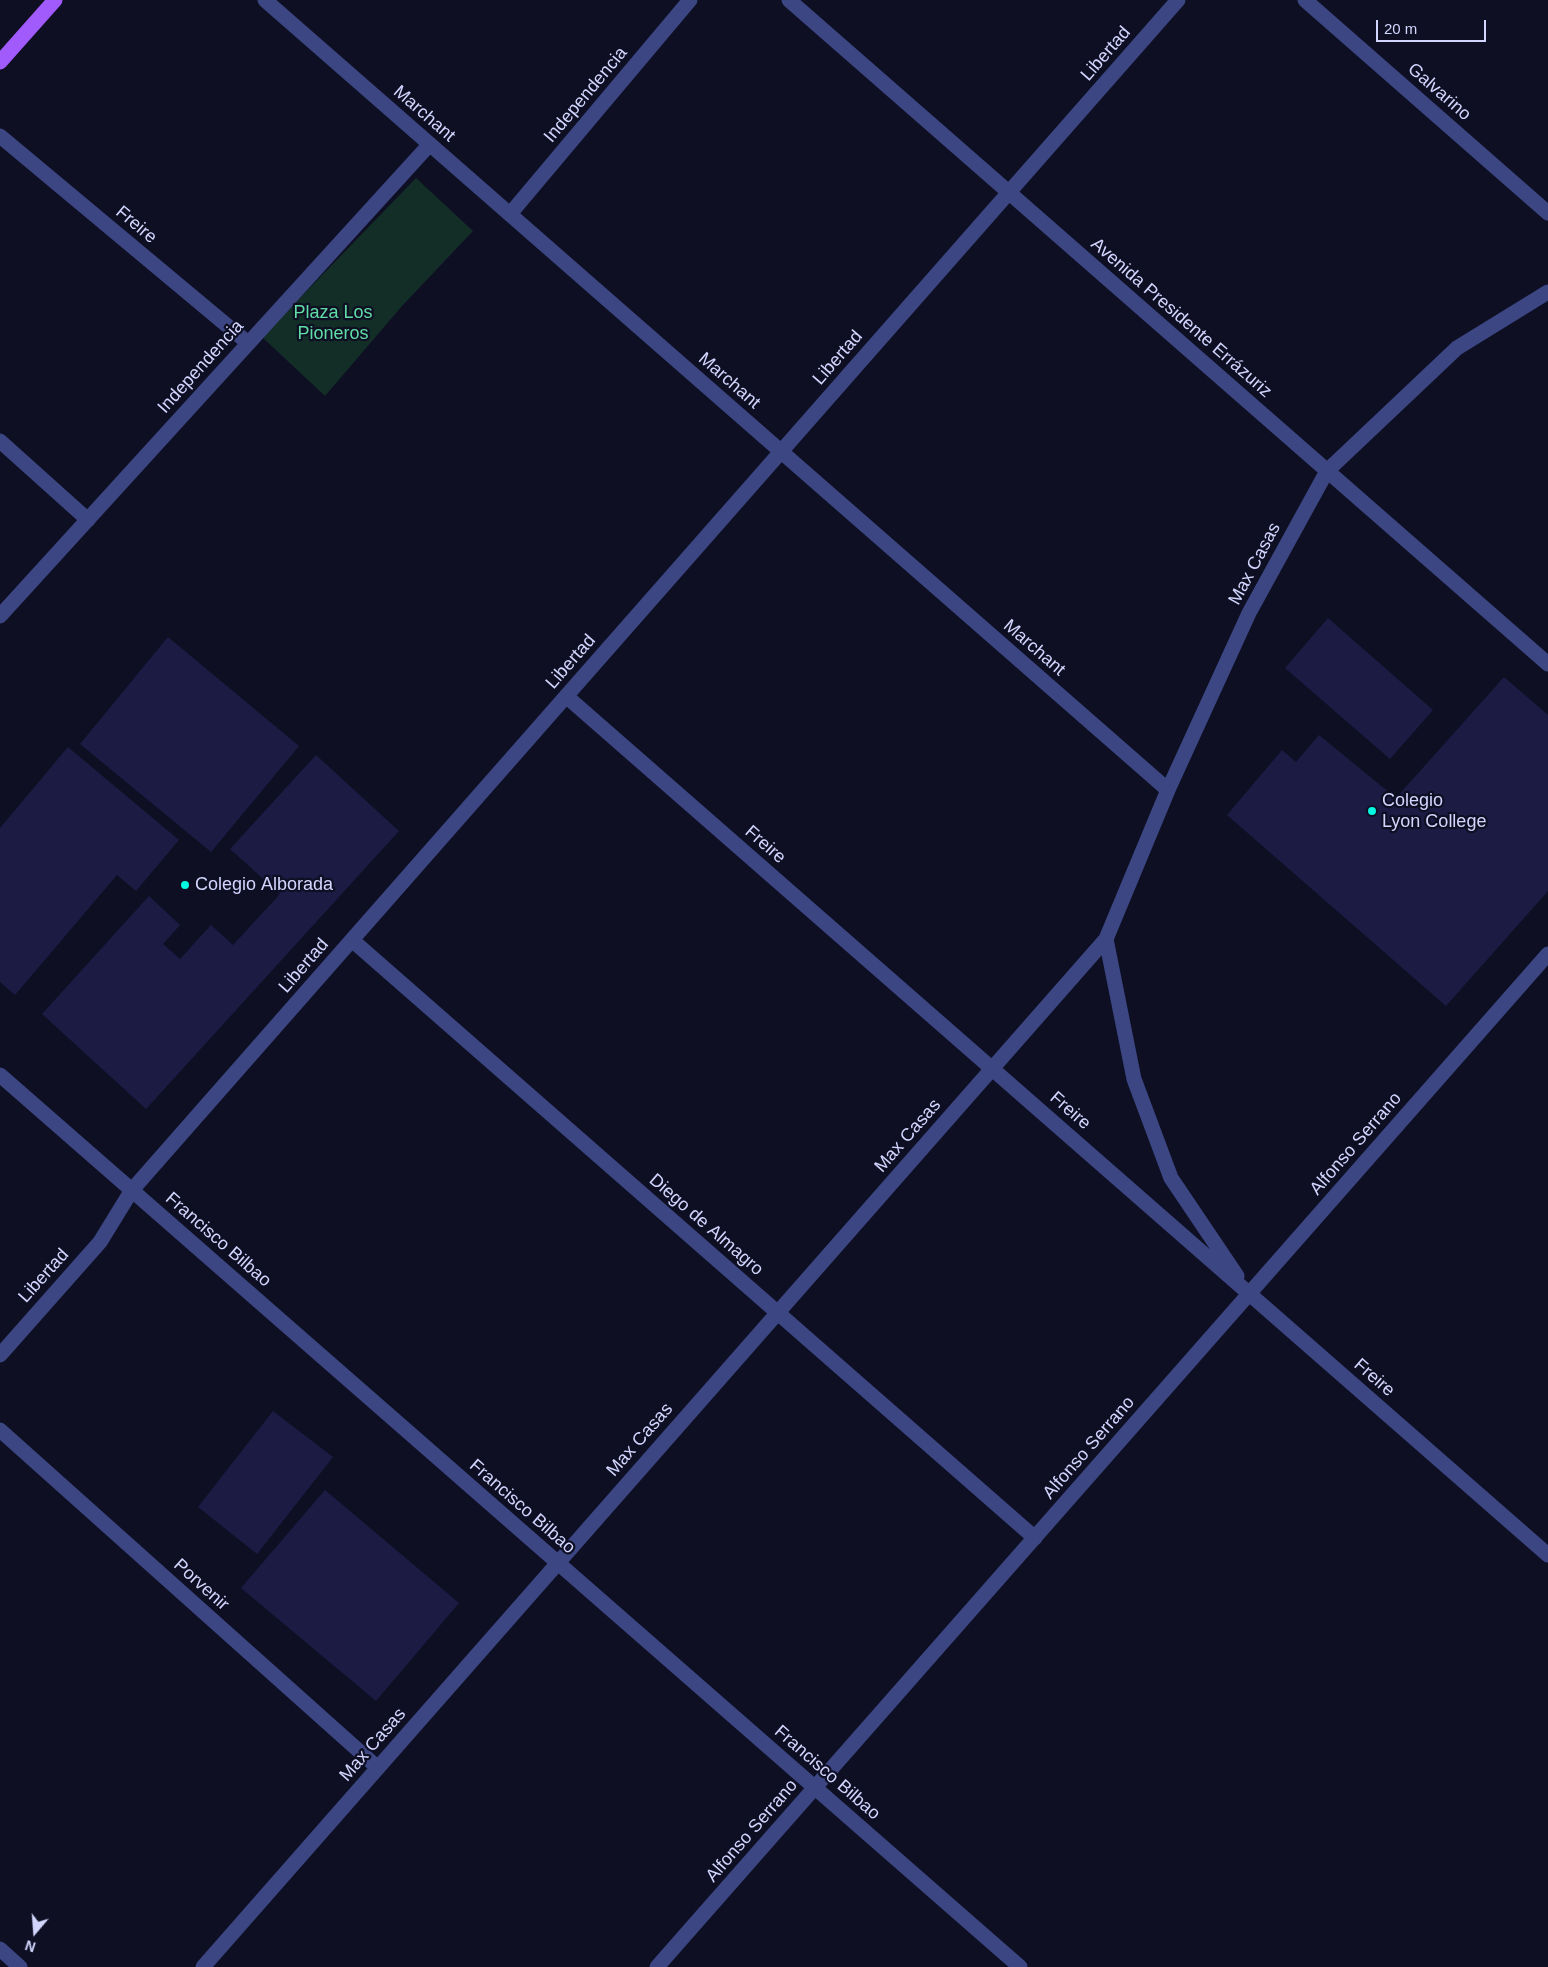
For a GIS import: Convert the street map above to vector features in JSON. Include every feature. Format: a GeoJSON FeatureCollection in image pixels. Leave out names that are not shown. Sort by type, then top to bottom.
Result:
{"type":"FeatureCollection","features":[{"type":"Feature","properties":{"kind":"main road"},"geometry":{"type":"LineString","coordinates":[[0,62],[55,0]]}},
{"type":"Feature","properties":{"kind":"street","name":"Marchant"},"geometry":{"type":"LineString","coordinates":[[265,0],[1168,790]]}},
{"type":"Feature","properties":{"kind":"street","name":"Independencia"},"geometry":{"type":"LineString","coordinates":[[510,214],[690,0]]}},
{"type":"Feature","properties":{"kind":"street","name":"Avenida Presidente Errázuriz"},"geometry":{"type":"LineString","coordinates":[[789,0],[1548,664]]}},
{"type":"Feature","properties":{"kind":"street","name":"Libertad"},"geometry":{"type":"LineString","coordinates":[[0,1354],[100,1242],[132,1190],[1178,0]]}},
{"type":"Feature","properties":{"kind":"street","name":"Galvarino"},"geometry":{"type":"LineString","coordinates":[[1305,0],[1548,213]]}},
{"type":"Feature","properties":{"kind":"street","name":"Freire"},"geometry":{"type":"LineString","coordinates":[[0,136],[248,343]]}},
{"type":"Feature","properties":{"kind":"street","name":"Independencia"},"geometry":{"type":"LineString","coordinates":[[0,616],[430,144]]}},
{"type":"Feature","properties":{"kind":"street","name":"Max Casas"},"geometry":{"type":"LineString","coordinates":[[203,1967],[1106,939],[1168,790],[1250,613],[1327,471],[1457,348],[1548,292]]}},
{"type":"Feature","properties":{"kind":"street"},"geometry":{"type":"LineString","coordinates":[[0,441],[88,520]]}},
{"type":"Feature","properties":{"kind":"street","name":"Freire"},"geometry":{"type":"LineString","coordinates":[[566,696],[1548,1555]]}},
{"type":"Feature","properties":{"kind":"street"},"geometry":{"type":"LineString","coordinates":[[1106,939],[1134,1079],[1171,1178],[1249,1293]]}},
{"type":"Feature","properties":{"kind":"street","name":"Diego de Almagro"},"geometry":{"type":"LineString","coordinates":[[352,940],[1035,1538]]}},
{"type":"Feature","properties":{"kind":"street","name":"Alfonso Serrano"},"geometry":{"type":"LineString","coordinates":[[658,1967],[1548,954]]}},
{"type":"Feature","properties":{"kind":"street","name":"Francisco Bilbao"},"geometry":{"type":"LineString","coordinates":[[0,1075],[1020,1967]]}},
{"type":"Feature","properties":{"kind":"street","name":"Porvenir"},"geometry":{"type":"LineString","coordinates":[[0,1430],[378,1768]]}},
{"type":"Feature","properties":{"kind":"street"},"geometry":{"type":"LineString","coordinates":[[0,1949],[20,1967]]}},
{"type":"Feature","properties":{"kind":"green space","name":"Plaza Los Pioneros"},"geometry":{"type":"Polygon","coordinates":[[[416,178],[473,231],[402,306],[325,396],[262,337],[416,178]]]}},
{"type":"Feature","properties":{"kind":"building"},"geometry":{"type":"Polygon","coordinates":[[[1328,618],[1433,710],[1390,759],[1285,668],[1328,618]]]}},
{"type":"Feature","properties":{"kind":"building"},"geometry":{"type":"Polygon","coordinates":[[[168,637],[299,746],[211,852],[80,744],[168,637]]]}},
{"type":"Feature","properties":{"kind":"building"},"geometry":{"type":"Polygon","coordinates":[[[1504,677],[1548,715],[1548,891],[1446,1006],[1227,815],[1282,750],[1296,762],[1319,735],[1396,798],[1504,677]]]}},
{"type":"Feature","properties":{"kind":"building"},"geometry":{"type":"Polygon","coordinates":[[[68,747],[179,840],[136,891],[117,875],[15,995],[0,982],[0,828],[68,747]]]}},
{"type":"Feature","properties":{"kind":"building"},"geometry":{"type":"Polygon","coordinates":[[[316,755],[399,831],[146,1109],[42,1014],[149,896],[180,925],[163,944],[180,959],[211,925],[233,945],[280,894],[230,849],[316,755]]]}},
{"type":"Feature","properties":{"kind":"building"},"geometry":{"type":"Polygon","coordinates":[[[273,1411],[333,1457],[257,1554],[198,1507],[273,1411]]]}},
{"type":"Feature","properties":{"kind":"building"},"geometry":{"type":"Polygon","coordinates":[[[325,1490],[459,1603],[376,1701],[241,1588],[325,1490]]]}},
{"type":"Feature","properties":{"kind":"place","name":"Colegio Lyon College"},"geometry":{"type":"Point","coordinates":[1372,811]}},
{"type":"Feature","properties":{"kind":"place","name":"Colegio Alborada"},"geometry":{"type":"Point","coordinates":[185,885]}}]}
